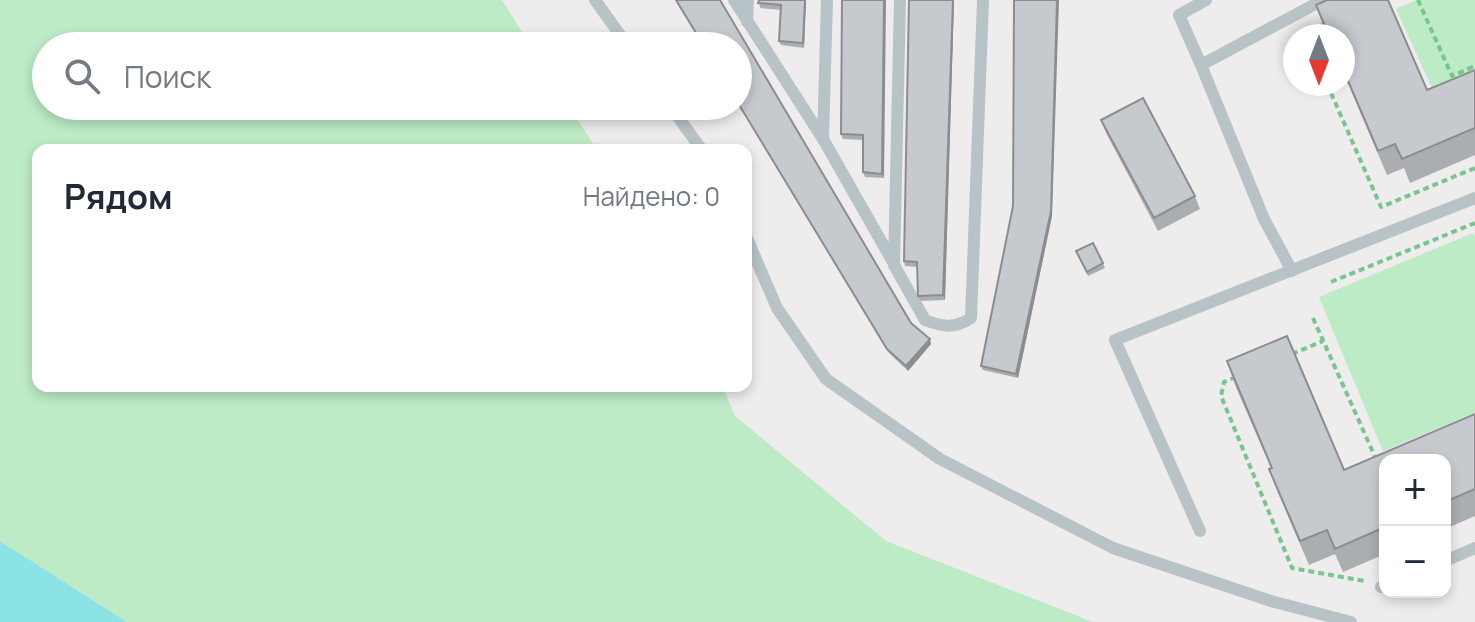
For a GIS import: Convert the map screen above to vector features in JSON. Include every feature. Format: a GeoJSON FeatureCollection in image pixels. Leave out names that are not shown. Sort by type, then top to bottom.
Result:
{"type":"FeatureCollection","features":[{"type":"Feature","properties":{"kind":"lane"},"geometry":{"type":"LineString","coordinates":[[595,0],[618,32]]}},
{"type":"Feature","properties":{"kind":"lane"},"geometry":{"type":"LineString","coordinates":[[734,0],[823,139],[925,320],[939,326],[958,327],[971,318],[983,0]]}},
{"type":"Feature","properties":{"kind":"lane"},"geometry":{"type":"LineString","coordinates":[[747,22],[748,0]]}},
{"type":"Feature","properties":{"kind":"lane"},"geometry":{"type":"LineString","coordinates":[[823,139],[827,0]]}},
{"type":"Feature","properties":{"kind":"lane"},"geometry":{"type":"LineString","coordinates":[[894,265],[900,0]]}},
{"type":"Feature","properties":{"kind":"lane"},"geometry":{"type":"LineString","coordinates":[[1206,0],[1179,15],[1264,219],[1292,271]]}},
{"type":"Feature","properties":{"kind":"lane"},"geometry":{"type":"LineString","coordinates":[[1201,65],[1323,0]]}},
{"type":"Feature","properties":{"kind":"lane"},"geometry":{"type":"LineString","coordinates":[[680,120],[698,144]]}},
{"type":"Feature","properties":{"kind":"lane"},"geometry":{"type":"LineString","coordinates":[[1200,531],[1115,340],[1475,198]]}},
{"type":"Feature","properties":{"kind":"lane"},"geometry":{"type":"LineString","coordinates":[[752,250],[777,308],[826,379],[940,459],[1113,548],[1271,601],[1351,622]]}},
{"type":"Feature","properties":{"kind":"lane"},"geometry":{"type":"LineString","coordinates":[[1451,558],[1475,548]]}},
{"type":"Feature","properties":{"kind":"path"},"geometry":{"type":"LineString","coordinates":[[1418,0],[1452,76],[1475,66]]}},
{"type":"Feature","properties":{"kind":"path"},"geometry":{"type":"LineString","coordinates":[[1325,24],[1334,20]]}},
{"type":"Feature","properties":{"kind":"path"},"geometry":{"type":"LineString","coordinates":[[1332,96],[1381,207],[1475,168]]}},
{"type":"Feature","properties":{"kind":"path"},"geometry":{"type":"LineString","coordinates":[[1331,282],[1475,223]]}},
{"type":"Feature","properties":{"kind":"path"},"geometry":{"type":"LineString","coordinates":[[1313,318],[1377,462]]}},
{"type":"Feature","properties":{"kind":"path"},"geometry":{"type":"LineString","coordinates":[[1280,358],[1323,341]]}},
{"type":"Feature","properties":{"kind":"path"},"geometry":{"type":"LineString","coordinates":[[1238,376],[1224,382],[1221,396],[1292,568],[1379,585]]}},
{"type":"Feature","properties":{"kind":"green space"},"geometry":{"type":"Polygon","coordinates":[[[0,0],[502,0],[522,32],[32,32],[32,120],[578,120],[593,144],[32,144],[32,392],[725,392],[735,416],[886,541],[1093,622],[127,622],[0,541],[0,0]]]}},
{"type":"Feature","properties":{"kind":"green space"},"geometry":{"type":"Polygon","coordinates":[[[1416,0],[1475,0],[1475,78],[1435,95],[1396,9],[1416,0]]]}},
{"type":"Feature","properties":{"kind":"green space"},"geometry":{"type":"Polygon","coordinates":[[[1473,233],[1475,413],[1383,451],[1319,297],[1473,233]]]}},
{"type":"Feature","properties":{"kind":"water"},"geometry":{"type":"Polygon","coordinates":[[[0,541],[127,622],[0,622],[0,541]]]}},
{"type":"Feature","properties":{"kind":"building"},"geometry":{"type":"Polygon","coordinates":[[[676,0],[720,0],[739,32],[695,32],[676,0]]]}},
{"type":"Feature","properties":{"kind":"building"},"geometry":{"type":"Polygon","coordinates":[[[759,0],[805,0],[803,43],[779,41],[781,5],[758,3],[759,0]]]}},
{"type":"Feature","properties":{"kind":"building"},"geometry":{"type":"Polygon","coordinates":[[[842,0],[884,0],[882,174],[863,172],[863,135],[841,134],[842,0]]]}},
{"type":"Feature","properties":{"kind":"building"},"geometry":{"type":"Polygon","coordinates":[[[909,0],[953,0],[943,295],[918,296],[917,262],[904,261],[909,0]]]}},
{"type":"Feature","properties":{"kind":"building"},"geometry":{"type":"Polygon","coordinates":[[[1014,0],[1057,0],[1051,211],[1016,374],[981,366],[1013,206],[1014,0]]]}},
{"type":"Feature","properties":{"kind":"building"},"geometry":{"type":"Polygon","coordinates":[[[1327,0],[1388,0],[1427,90],[1475,70],[1475,128],[1402,159],[1395,144],[1378,151],[1355,96],[1355,24],[1324,24],[1316,5],[1327,0]]]}},
{"type":"Feature","properties":{"kind":"building"},"geometry":{"type":"Polygon","coordinates":[[[752,54],[911,323],[930,339],[906,366],[887,349],[748,120],[752,120],[752,54]]]}},
{"type":"Feature","properties":{"kind":"building"},"geometry":{"type":"Polygon","coordinates":[[[1143,98],[1195,196],[1154,218],[1101,120],[1143,98]]]}},
{"type":"Feature","properties":{"kind":"building"},"geometry":{"type":"Polygon","coordinates":[[[1093,243],[1103,263],[1087,272],[1076,251],[1093,243]]]}},
{"type":"Feature","properties":{"kind":"building"},"geometry":{"type":"Polygon","coordinates":[[[1287,336],[1344,470],[1379,455],[1379,530],[1335,549],[1327,530],[1300,541],[1227,361],[1287,336]]]}},
{"type":"Feature","properties":{"kind":"building"},"geometry":{"type":"Polygon","coordinates":[[[1475,414],[1475,489],[1451,499],[1451,454],[1381,454],[1475,414]]]}}]}
